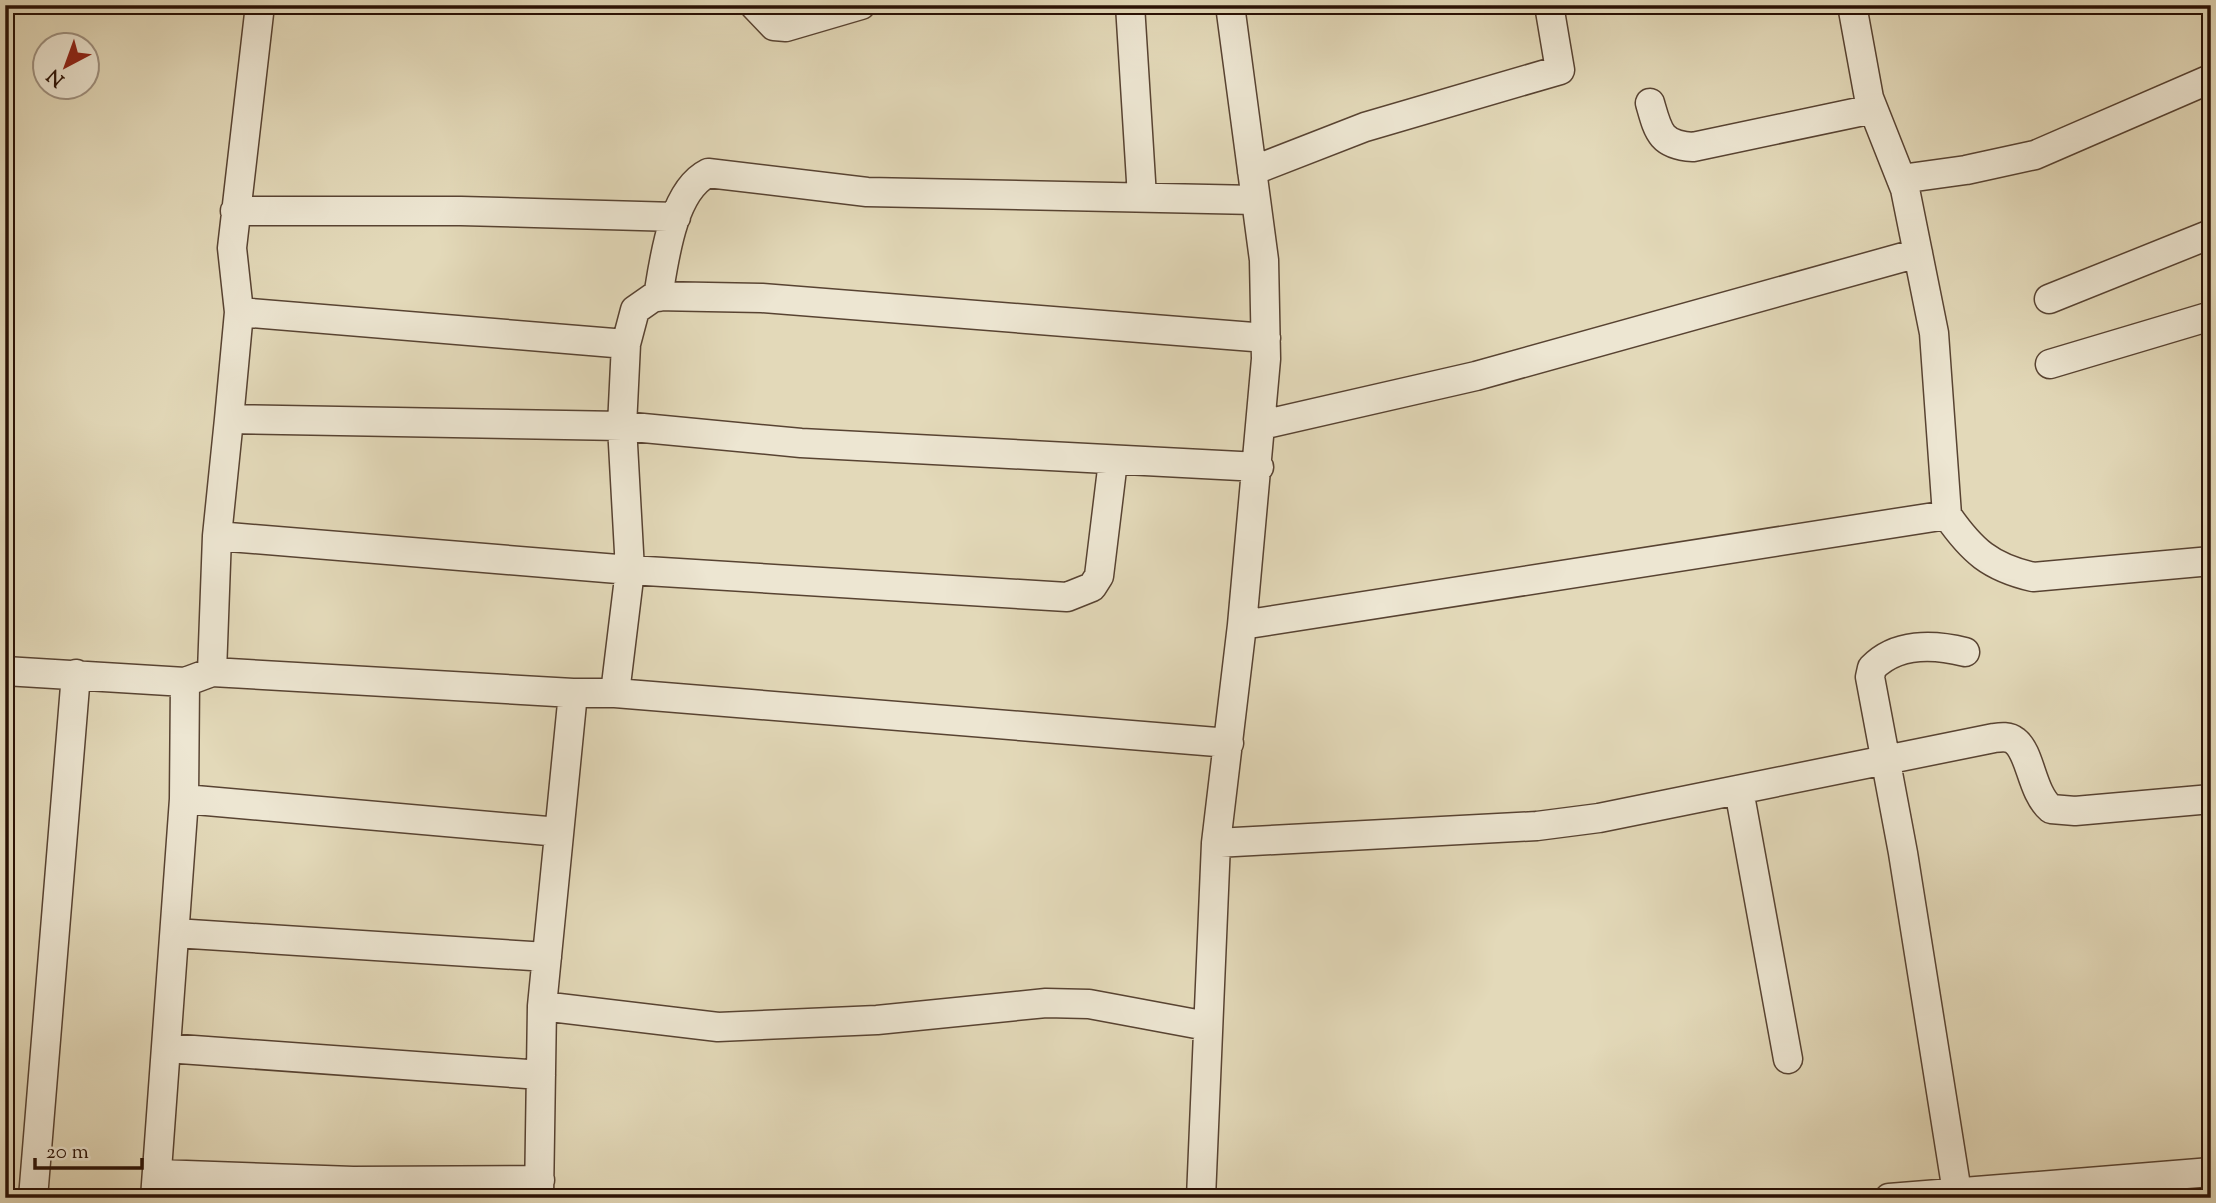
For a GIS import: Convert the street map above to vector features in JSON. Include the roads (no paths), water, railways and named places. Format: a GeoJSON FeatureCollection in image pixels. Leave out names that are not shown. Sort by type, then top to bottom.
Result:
{"type":"FeatureCollection","features":[{"type":"Feature","properties":{"kind":"street"},"geometry":{"type":"LineString","coordinates":[[212,672],[217,536],[239,312],[232,248],[260,5]]}},
{"type":"Feature","properties":{"kind":"street"},"geometry":{"type":"LineString","coordinates":[[754,5],[774,26],[786,27],[861,5]]}},
{"type":"Feature","properties":{"kind":"street"},"geometry":{"type":"LineString","coordinates":[[1130,5],[1142,197]]}},
{"type":"Feature","properties":{"kind":"street"},"geometry":{"type":"LineString","coordinates":[[1200,1198],[1216,843],[1259,467],[1266,338],[1264,260],[1230,5]]}},
{"type":"Feature","properties":{"kind":"street"},"geometry":{"type":"LineString","coordinates":[[1252,171],[1365,127],[1560,70],[1549,5]]}},
{"type":"Feature","properties":{"kind":"street"},"geometry":{"type":"LineString","coordinates":[[1853,5],[1873,109],[1901,179],[1934,332],[1947,515],[1966,543],[1982,557],[2009,571],[2033,577],[2210,569]]}},
{"type":"Feature","properties":{"kind":"street"},"geometry":{"type":"LineString","coordinates":[[1901,179],[1966,170],[2035,155],[2210,83]]}},
{"type":"Feature","properties":{"kind":"street"},"geometry":{"type":"LineString","coordinates":[[1650,103],[1658,131],[1676,146],[1693,147],[1873,109]]}},
{"type":"Feature","properties":{"kind":"street"},"geometry":{"type":"LineString","coordinates":[[658,297],[676,217],[699,177],[719,172],[798,186],[867,192],[1256,200]]}},
{"type":"Feature","properties":{"kind":"street"},"geometry":{"type":"LineString","coordinates":[[235,211],[461,211],[676,217]]}},
{"type":"Feature","properties":{"kind":"street"},"geometry":{"type":"LineString","coordinates":[[2049,299],[2211,234]]}},
{"type":"Feature","properties":{"kind":"street"},"geometry":{"type":"LineString","coordinates":[[1262,425],[1476,376],[1918,253]]}},
{"type":"Feature","properties":{"kind":"street"},"geometry":{"type":"LineString","coordinates":[[615,693],[630,570],[622,426],[626,344],[635,310],[645,300],[658,297],[762,298],[1266,338]]}},
{"type":"Feature","properties":{"kind":"street"},"geometry":{"type":"LineString","coordinates":[[239,312],[626,344]]}},
{"type":"Feature","properties":{"kind":"street"},"geometry":{"type":"LineString","coordinates":[[2050,364],[2211,316]]}},
{"type":"Feature","properties":{"kind":"street"},"geometry":{"type":"LineString","coordinates":[[229,419],[622,426],[801,443],[1259,467]]}},
{"type":"Feature","properties":{"kind":"street"},"geometry":{"type":"LineString","coordinates":[[217,536],[630,570],[1074,596],[1091,587],[1099,576],[1114,461]]}},
{"type":"Feature","properties":{"kind":"street"},"geometry":{"type":"LineString","coordinates":[[1242,625],[1947,515]]}},
{"type":"Feature","properties":{"kind":"street"},"geometry":{"type":"LineString","coordinates":[[1957,1192],[1870,677],[1872,668],[1891,654],[1942,646],[1965,652]]}},
{"type":"Feature","properties":{"kind":"street"},"geometry":{"type":"LineString","coordinates":[[5,671],[185,682],[212,672],[573,693],[615,693],[1229,743]]}},
{"type":"Feature","properties":{"kind":"street"},"geometry":{"type":"LineString","coordinates":[[33,1198],[76,674]]}},
{"type":"Feature","properties":{"kind":"street"},"geometry":{"type":"LineString","coordinates":[[185,682],[184,799],[156,1186],[353,1181],[540,1189],[542,1006],[573,693]]}},
{"type":"Feature","properties":{"kind":"street"},"geometry":{"type":"LineString","coordinates":[[1216,843],[1537,825],[1599,818],[2009,737],[2018,744],[2039,796],[2051,809],[2074,811],[2211,799]]}},
{"type":"Feature","properties":{"kind":"street"},"geometry":{"type":"LineString","coordinates":[[1739,790],[1788,1059]]}},
{"type":"Feature","properties":{"kind":"street"},"geometry":{"type":"LineString","coordinates":[[184,799],[559,832]]}},
{"type":"Feature","properties":{"kind":"street"},"geometry":{"type":"LineString","coordinates":[[175,933],[547,957]]}},
{"type":"Feature","properties":{"kind":"street"},"geometry":{"type":"LineString","coordinates":[[542,1006],[718,1027],[877,1020],[1046,1003],[1078,1003],[1207,1026]]}},
{"type":"Feature","properties":{"kind":"street"},"geometry":{"type":"LineString","coordinates":[[166,1048],[541,1075]]}},
{"type":"Feature","properties":{"kind":"street"},"geometry":{"type":"LineString","coordinates":[[1889,1198],[1957,1192],[1987,1194],[2211,1172]]}}]}
